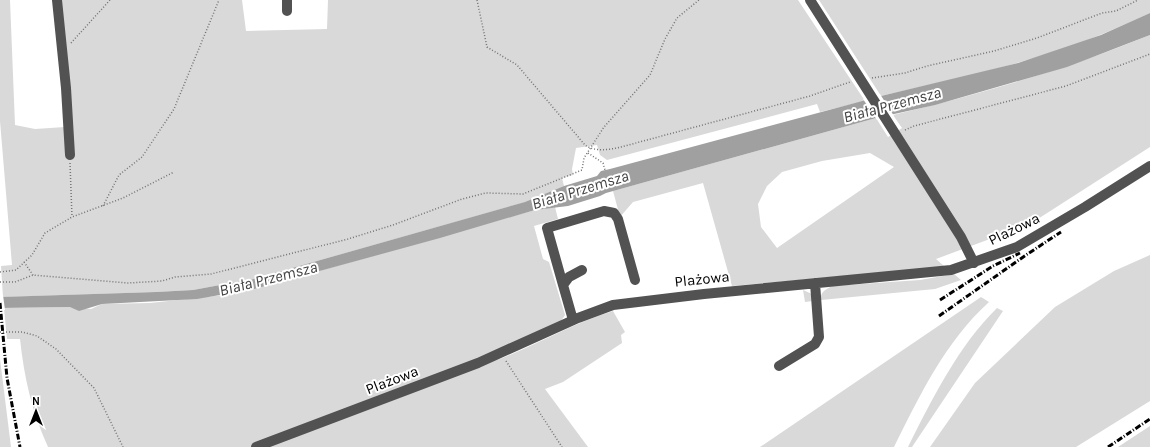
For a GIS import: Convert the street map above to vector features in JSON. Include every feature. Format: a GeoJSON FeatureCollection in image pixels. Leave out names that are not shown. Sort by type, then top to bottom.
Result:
{"type":"FeatureCollection","features":[{"type":"Feature","properties":{"kind":"street"},"geometry":{"type":"LineString","coordinates":[[57,0],[63,53],[70,155]]}},
{"type":"Feature","properties":{"kind":"street"},"geometry":{"type":"LineString","coordinates":[[287,0],[287,11]]}},
{"type":"Feature","properties":{"kind":"street"},"geometry":{"type":"LineString","coordinates":[[810,0],[961,237],[974,263]]}},
{"type":"Feature","properties":{"kind":"street","name":"Plażowa"},"geometry":{"type":"LineString","coordinates":[[256,447],[471,366],[573,320],[613,305],[633,301],[951,270],[974,263],[1017,247],[1085,207],[1150,166]]}},
{"type":"Feature","properties":{"kind":"street"},"geometry":{"type":"LineString","coordinates":[[573,320],[547,228],[604,211],[614,213],[618,219],[635,280]]}},
{"type":"Feature","properties":{"kind":"street"},"geometry":{"type":"LineString","coordinates":[[563,285],[569,277],[582,270]]}},
{"type":"Feature","properties":{"kind":"street"},"geometry":{"type":"LineString","coordinates":[[779,366],[815,344],[818,337],[815,283]]}},
{"type":"Feature","properties":{"kind":"path"},"geometry":{"type":"LineString","coordinates":[[63,53],[110,0]]}},
{"type":"Feature","properties":{"kind":"path"},"geometry":{"type":"LineString","coordinates":[[103,206],[119,175],[142,157],[174,110],[219,0]]}},
{"type":"Feature","properties":{"kind":"path"},"geometry":{"type":"LineString","coordinates":[[477,0],[487,47],[517,65],[591,150]]}},
{"type":"Feature","properties":{"kind":"path"},"geometry":{"type":"LineString","coordinates":[[0,282],[15,282],[33,275],[128,283],[162,281],[175,277],[211,274],[348,239],[393,225],[462,199],[486,193],[523,194],[582,170],[584,158],[591,150],[604,127],[650,75],[665,39],[677,18],[699,0]]}},
{"type":"Feature","properties":{"kind":"path"},"geometry":{"type":"LineString","coordinates":[[591,150],[620,147],[810,96],[854,81],[863,84],[866,79],[905,73],[927,66],[994,51],[1036,38],[1102,13],[1116,11],[1138,0]]}},
{"type":"Feature","properties":{"kind":"path"},"geometry":{"type":"LineString","coordinates":[[896,134],[914,126],[943,120],[1066,86],[1150,54]]}},
{"type":"Feature","properties":{"kind":"path"},"geometry":{"type":"LineString","coordinates":[[588,153],[603,163],[605,170]]}},
{"type":"Feature","properties":{"kind":"path"},"geometry":{"type":"LineString","coordinates":[[70,155],[72,217]]}},
{"type":"Feature","properties":{"kind":"path"},"geometry":{"type":"LineString","coordinates":[[0,272],[16,270],[32,255],[45,233],[72,217],[123,198],[174,172]]}},
{"type":"Feature","properties":{"kind":"path"},"geometry":{"type":"LineString","coordinates":[[24,262],[33,275]]}},
{"type":"Feature","properties":{"kind":"path"},"geometry":{"type":"LineString","coordinates":[[0,332],[22,332],[37,336],[56,349],[94,388],[123,447]]}},
{"type":"Feature","properties":{"kind":"path"},"geometry":{"type":"LineString","coordinates":[[500,353],[562,447]]}},
{"type":"Feature","properties":{"kind":"shaded area"},"geometry":{"type":"Polygon","coordinates":[[[0,0],[10,0],[15,125],[35,129],[65,127],[54,0],[242,0],[246,31],[327,29],[328,0],[798,0],[865,101],[820,112],[817,104],[607,160],[600,155],[597,145],[576,148],[572,169],[573,175],[562,178],[564,186],[526,202],[250,280],[193,290],[3,297],[1,266],[12,265],[0,121],[0,0]]]}},
{"type":"Feature","properties":{"kind":"shaded area"},"geometry":{"type":"Polygon","coordinates":[[[819,0],[1150,0],[1150,13],[1092,38],[1035,58],[881,96],[819,0]]]}},
{"type":"Feature","properties":{"kind":"shaded area"},"geometry":{"type":"Polygon","coordinates":[[[1150,35],[1150,147],[1030,224],[936,259],[945,267],[732,286],[703,183],[633,202],[620,217],[613,191],[876,118],[888,137],[902,128],[893,115],[1023,80],[1150,35]],[[870,153],[822,161],[782,172],[767,186],[758,204],[761,227],[777,248],[894,167],[870,153]]]}},
{"type":"Feature","properties":{"kind":"shaded area"},"geometry":{"type":"Polygon","coordinates":[[[555,207],[558,219],[534,226],[543,259],[549,262],[565,315],[561,321],[497,360],[569,328],[613,311],[625,332],[621,335],[622,343],[563,382],[545,389],[588,447],[48,447],[33,407],[24,367],[20,339],[7,339],[4,308],[70,307],[91,309],[102,304],[150,303],[224,295],[287,280],[535,210],[555,207]]]}},
{"type":"Feature","properties":{"kind":"shaded area"},"geometry":{"type":"Polygon","coordinates":[[[1150,255],[1150,401],[1076,447],[930,447],[975,383],[1055,307],[1114,271],[1150,255]]]}},
{"type":"Feature","properties":{"kind":"shaded area"},"geometry":{"type":"Polygon","coordinates":[[[954,274],[961,280],[935,289],[821,300],[822,293],[832,286],[920,280],[954,274]]]}},
{"type":"Feature","properties":{"kind":"shaded area"},"geometry":{"type":"Polygon","coordinates":[[[803,290],[812,294],[813,301],[805,302],[803,290]]]}},
{"type":"Feature","properties":{"kind":"shaded area"},"geometry":{"type":"Polygon","coordinates":[[[981,297],[989,302],[959,334],[946,352],[924,389],[894,447],[760,447],[981,297]]]}},
{"type":"Feature","properties":{"kind":"shaded area"},"geometry":{"type":"Polygon","coordinates":[[[997,308],[1003,311],[912,447],[908,447],[947,373],[970,339],[997,308]]]}},
{"type":"Feature","properties":{"kind":"shaded area"},"geometry":{"type":"Polygon","coordinates":[[[0,359],[11,447],[0,447],[0,359]]]}},
{"type":"Feature","properties":{"kind":"shaded area"},"geometry":{"type":"Polygon","coordinates":[[[1150,426],[1150,447],[1118,447],[1121,445],[1150,426]]]}},
{"type":"Feature","properties":{"kind":"water","name":"Biała Przemsza"},"geometry":{"type":"Polygon","coordinates":[[[1150,13],[1150,35],[1067,67],[935,105],[876,118],[606,193],[568,206],[535,210],[440,238],[254,289],[197,299],[102,304],[79,311],[70,307],[0,308],[0,297],[193,290],[250,280],[525,202],[564,186],[597,176],[601,171],[881,96],[1018,63],[1101,35],[1150,13]]]}},
{"type":"Feature","properties":{"kind":"pier"},"geometry":{"type":"Polygon","coordinates":[[[880,94],[894,116],[877,120],[863,99],[880,94]]]}},
{"type":"Feature","properties":{"kind":"pier"},"geometry":{"type":"Polygon","coordinates":[[[0,295],[3,295],[5,310],[0,310],[0,295]]]}},
{"type":"Feature","properties":{"kind":"railway"},"geometry":{"type":"LineString","coordinates":[[939,316],[1061,232]]}},
{"type":"Feature","properties":{"kind":"railway"},"geometry":{"type":"LineString","coordinates":[[940,300],[993,266],[1020,253]]}},
{"type":"Feature","properties":{"kind":"railway"},"geometry":{"type":"LineString","coordinates":[[0,303],[7,378],[20,447]]}},
{"type":"Feature","properties":{"kind":"railway"},"geometry":{"type":"LineString","coordinates":[[1108,447],[1150,419]]}}]}
